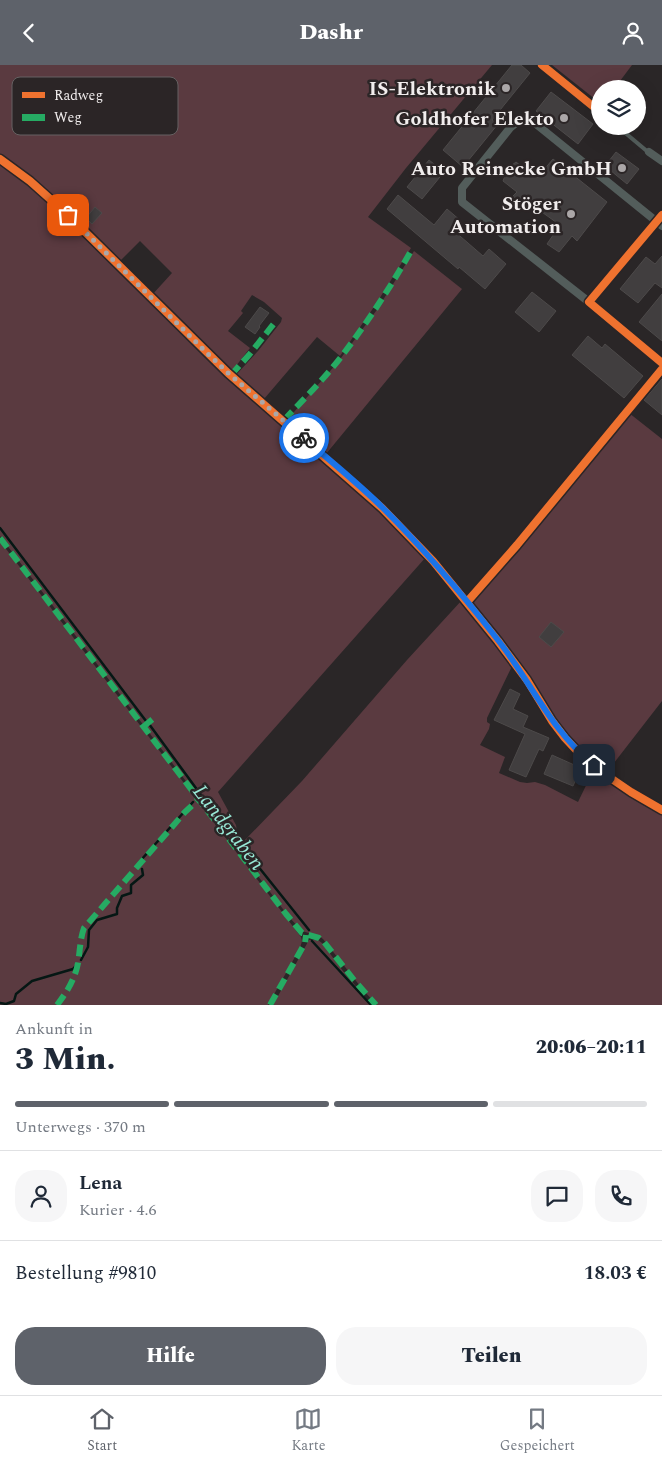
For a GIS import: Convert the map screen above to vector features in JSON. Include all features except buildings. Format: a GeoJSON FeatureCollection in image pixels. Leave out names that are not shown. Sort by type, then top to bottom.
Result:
{"type":"FeatureCollection","features":[{"type":"Feature","properties":{"kind":"street"},"geometry":{"type":"LineString","coordinates":[[589,302],[660,221],[531,120],[520,120],[510,128],[462,188],[462,202],[589,302],[662,363]]}},
{"type":"Feature","properties":{"kind":"street"},"geometry":{"type":"LineString","coordinates":[[649,152],[662,161]]}},
{"type":"Feature","properties":{"kind":"street"},"geometry":{"type":"LineString","coordinates":[[0,159],[30,181],[68,215],[228,373],[382,508],[433,561],[498,641],[527,680],[552,721],[565,738],[579,753],[609,777],[662,810]]}},
{"type":"Feature","properties":{"kind":"lane"},"geometry":{"type":"LineString","coordinates":[[542,65],[591,105]]}},
{"type":"Feature","properties":{"kind":"lane"},"geometry":{"type":"LineString","coordinates":[[628,135],[649,152]]}},
{"type":"Feature","properties":{"kind":"shaded area"},"geometry":{"type":"Polygon","coordinates":[[[0,65],[492,65],[406,168],[368,217],[411,248],[376,304],[340,356],[317,337],[264,399],[236,375],[258,351],[281,322],[282,318],[264,302],[252,295],[241,311],[243,313],[228,331],[250,348],[232,371],[152,295],[172,273],[140,241],[119,262],[41,185],[0,155],[0,65]]]}},
{"type":"Feature","properties":{"kind":"shaded area"},"geometry":{"type":"Polygon","coordinates":[[[552,65],[632,65],[621,80],[591,80],[591,96],[552,65]]]}},
{"type":"Feature","properties":{"kind":"shaded area"},"geometry":{"type":"Polygon","coordinates":[[[0,162],[40,193],[196,347],[370,500],[426,557],[218,792],[243,842],[302,781],[462,600],[513,664],[487,718],[487,722],[490,724],[489,729],[480,745],[505,757],[499,773],[520,782],[535,782],[545,785],[578,802],[594,769],[618,789],[662,814],[662,1005],[377,1005],[323,939],[302,931],[289,917],[0,536],[0,162]]]}},
{"type":"Feature","properties":{"kind":"shaded area"},"geometry":{"type":"Polygon","coordinates":[[[414,251],[462,289],[326,454],[287,420],[338,362],[376,311],[414,251]]]}},
{"type":"Feature","properties":{"kind":"shaded area"},"geometry":{"type":"Polygon","coordinates":[[[629,413],[662,439],[662,701],[607,772],[589,757],[556,721],[519,661],[473,606],[476,596],[629,413]]]}},
{"type":"Feature","properties":{"kind":"shaded area"},"geometry":{"type":"Polygon","coordinates":[[[0,541],[301,937],[300,948],[268,1005],[0,1005],[0,541]]]}},
{"type":"Feature","properties":{"kind":"shaded area"},"geometry":{"type":"Polygon","coordinates":[[[309,940],[318,940],[322,943],[372,1005],[273,1005],[309,940]]]}},
{"type":"Feature","properties":{"kind":"waterway","name":"Landgraben"},"geometry":{"type":"LineString","coordinates":[[0,528],[146,721]]}},
{"type":"Feature","properties":{"kind":"waterway","name":"Landgraben"},"geometry":{"type":"LineString","coordinates":[[149,724],[201,795],[309,930]]}},
{"type":"Feature","properties":{"kind":"waterway"},"geometry":{"type":"LineString","coordinates":[[142,862],[141,860],[193,802]]}},
{"type":"Feature","properties":{"kind":"waterway"},"geometry":{"type":"LineString","coordinates":[[81,960],[88,947],[89,930],[97,920],[117,914],[117,908],[122,896],[131,893],[131,885],[143,875],[142,869]]}},
{"type":"Feature","properties":{"kind":"waterway","name":"Landgraben"},"geometry":{"type":"LineString","coordinates":[[312,941],[371,1005]]}},
{"type":"Feature","properties":{"kind":"waterway"},"geometry":{"type":"LineString","coordinates":[[0,1003],[6,1004],[14,1001],[16,994],[32,981],[73,969],[76,966]]}},
{"type":"Feature","properties":{"kind":"marked path"},"geometry":{"type":"LineString","coordinates":[[284,420],[341,357],[378,305],[411,251]]}},
{"type":"Feature","properties":{"kind":"marked path"},"geometry":{"type":"LineString","coordinates":[[231,375],[276,321]]}},
{"type":"Feature","properties":{"kind":"marked path"},"geometry":{"type":"LineString","coordinates":[[0,538],[286,914],[302,933],[319,938],[324,942],[376,1005]]}},
{"type":"Feature","properties":{"kind":"marked path"},"geometry":{"type":"LineString","coordinates":[[143,727],[154,718]]}},
{"type":"Feature","properties":{"kind":"marked path"},"geometry":{"type":"LineString","coordinates":[[57,1005],[73,980],[84,928],[185,812],[198,800]]}},
{"type":"Feature","properties":{"kind":"marked path"},"geometry":{"type":"LineString","coordinates":[[270,1005],[305,943],[306,935]]}},
{"type":"Feature","properties":{"kind":"cycle path"},"geometry":{"type":"LineString","coordinates":[[542,65],[591,105]]}},
{"type":"Feature","properties":{"kind":"cycle path"},"geometry":{"type":"LineString","coordinates":[[0,159],[30,181],[68,215],[228,373],[382,508],[433,561],[498,641],[527,680],[552,721],[565,738],[579,753],[609,777],[662,810]]}},
{"type":"Feature","properties":{"kind":"cycle path"},"geometry":{"type":"LineString","coordinates":[[662,215],[589,302],[662,363]]}},
{"type":"Feature","properties":{"kind":"cycle path"},"geometry":{"type":"LineString","coordinates":[[467,602],[517,545],[662,369]]}},
{"type":"Feature","properties":{"kind":"way so far"},"geometry":{"type":"LineString","coordinates":[[68,215],[228,373],[304,438]]}},
{"type":"Feature","properties":{"kind":"place","name":"IS-Elektronik"},"geometry":{"type":"Point","coordinates":[506,88]}},
{"type":"Feature","properties":{"kind":"place","name":"Goldhofer Elekto"},"geometry":{"type":"Point","coordinates":[564,118]}},
{"type":"Feature","properties":{"kind":"place","name":"Auto Reinecke GmbH"},"geometry":{"type":"Point","coordinates":[622,168]}},
{"type":"Feature","properties":{"kind":"place","name":"Stöger Automation"},"geometry":{"type":"Point","coordinates":[571,214]}},
{"type":"Feature","properties":{"kind":"route"},"geometry":{"type":"LineString","coordinates":[[304,438],[382,508],[433,561],[498,641],[527,680],[552,721],[565,738],[594,765]]}}]}
